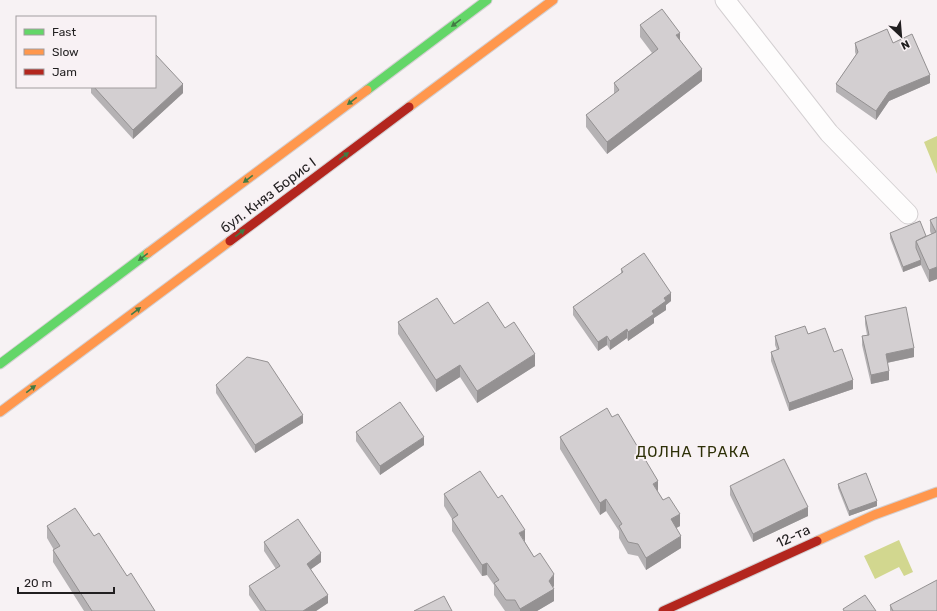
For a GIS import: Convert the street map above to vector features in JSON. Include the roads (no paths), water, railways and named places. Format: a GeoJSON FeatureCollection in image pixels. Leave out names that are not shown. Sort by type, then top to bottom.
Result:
{"type":"FeatureCollection","features":[{"type":"Feature","properties":{"kind":"main road","name":"бул. Княз Борис I"},"geometry":{"type":"LineString","coordinates":[[0,364],[487,0]]}},
{"type":"Feature","properties":{"kind":"main road","name":"бул. Княз Борис I"},"geometry":{"type":"LineString","coordinates":[[0,412],[553,0]]}},
{"type":"Feature","properties":{"kind":"main road","name":"12-та"},"geometry":{"type":"LineString","coordinates":[[663,611],[874,515],[937,492]]}},
{"type":"Feature","properties":{"kind":"lane"},"geometry":{"type":"LineString","coordinates":[[725,0],[829,133],[908,214]]}},
{"type":"Feature","properties":{"kind":"district","name":"ДОЛНА ТРАКА"},"geometry":{"type":"Point","coordinates":[693,452]}}]}
